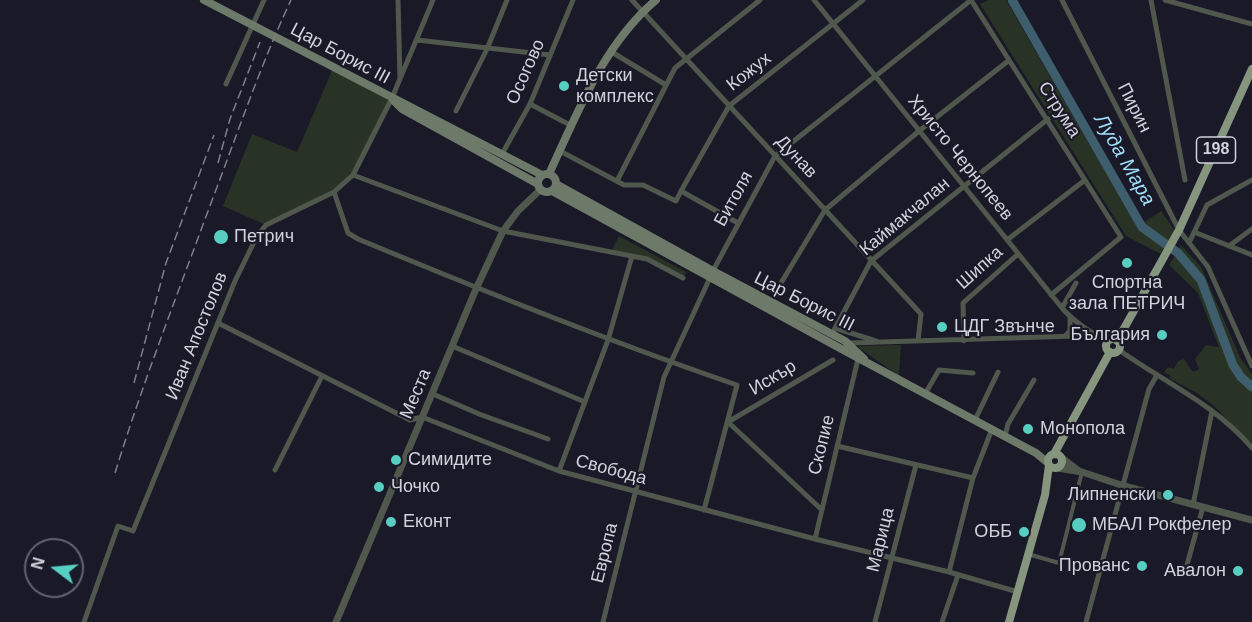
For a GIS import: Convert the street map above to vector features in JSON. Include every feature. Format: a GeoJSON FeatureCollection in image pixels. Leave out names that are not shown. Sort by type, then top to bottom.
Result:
{"type":"FeatureCollection","features":[{"type":"Feature","properties":{"kind":"main road","name":"Цар Борис III"},"geometry":{"type":"LineString","coordinates":[[204,0],[546,175]]}},
{"type":"Feature","properties":{"kind":"main road"},"geometry":{"type":"LineString","coordinates":[[546,175],[555,179],[554,187],[546,192],[539,187],[546,175],[560,151],[600,68],[610,51],[642,12],[656,0]]}},
{"type":"Feature","properties":{"kind":"main road","name":"198"},"geometry":{"type":"LineString","coordinates":[[1010,622],[1055,461],[1065,435],[1179,230],[1252,71]]}},
{"type":"Feature","properties":{"kind":"main road","name":"Цар Борис III"},"geometry":{"type":"LineString","coordinates":[[392,98],[402,109],[539,187]]}},
{"type":"Feature","properties":{"kind":"main road","name":"Цар Борис III"},"geometry":{"type":"LineString","coordinates":[[554,187],[858,359],[1055,461]]}},
{"type":"Feature","properties":{"kind":"main road","name":"Цар Борис III"},"geometry":{"type":"LineString","coordinates":[[711,274],[833,331],[847,342]]}},
{"type":"Feature","properties":{"kind":"main road"},"geometry":{"type":"LineString","coordinates":[[840,349],[847,342],[869,364]]}},
{"type":"Feature","properties":{"kind":"street"},"geometry":{"type":"LineString","coordinates":[[226,84],[264,0]]}},
{"type":"Feature","properties":{"kind":"street"},"geometry":{"type":"LineString","coordinates":[[398,0],[400,82]]}},
{"type":"Feature","properties":{"kind":"street","name":"Иван Апостолов"},"geometry":{"type":"LineString","coordinates":[[84,622],[118,526],[133,531],[218,322],[257,236],[266,225],[334,192],[353,174],[400,82],[433,0]]}},
{"type":"Feature","properties":{"kind":"street"},"geometry":{"type":"LineString","coordinates":[[456,111],[488,49],[507,0]]}},
{"type":"Feature","properties":{"kind":"street","name":"Осогово"},"geometry":{"type":"LineString","coordinates":[[502,154],[530,104],[573,0]]}},
{"type":"Feature","properties":{"kind":"street","name":"Дунав"},"geometry":{"type":"LineString","coordinates":[[632,0],[921,314],[918,341]]}},
{"type":"Feature","properties":{"kind":"street"},"geometry":{"type":"LineString","coordinates":[[617,181],[675,68],[760,0]]}},
{"type":"Feature","properties":{"kind":"street","name":"Христо Чернопеев"},"geometry":{"type":"LineString","coordinates":[[814,0],[1051,295],[1070,318],[1087,331]]}},
{"type":"Feature","properties":{"kind":"street","name":"Кожух"},"geometry":{"type":"LineString","coordinates":[[681,191],[729,106],[863,0]]}},
{"type":"Feature","properties":{"kind":"street","name":"Струма"},"geometry":{"type":"LineString","coordinates":[[971,0],[1121,237],[1051,295]]}},
{"type":"Feature","properties":{"kind":"street","name":"Битоля"},"geometry":{"type":"LineString","coordinates":[[636,492],[664,377],[711,274],[775,156],[971,0]]}},
{"type":"Feature","properties":{"kind":"street","name":"Пирин"},"geometry":{"type":"LineString","coordinates":[[1062,0],[1179,230],[1208,267],[1252,366]]}},
{"type":"Feature","properties":{"kind":"street"},"geometry":{"type":"LineString","coordinates":[[1151,0],[1185,180]]}},
{"type":"Feature","properties":{"kind":"street"},"geometry":{"type":"LineString","coordinates":[[1165,0],[1252,24]]}},
{"type":"Feature","properties":{"kind":"street"},"geometry":{"type":"LineString","coordinates":[[417,40],[550,55]]}},
{"type":"Feature","properties":{"kind":"street"},"geometry":{"type":"LineString","coordinates":[[610,51],[666,85]]}},
{"type":"Feature","properties":{"kind":"street"},"geometry":{"type":"LineString","coordinates":[[775,293],[825,210],[919,131],[1008,61]]}},
{"type":"Feature","properties":{"kind":"street"},"geometry":{"type":"LineString","coordinates":[[530,104],[572,126]]}},
{"type":"Feature","properties":{"kind":"street","name":"Каймакчалан"},"geometry":{"type":"LineString","coordinates":[[833,331],[871,261],[1048,120]]}},
{"type":"Feature","properties":{"kind":"street"},"geometry":{"type":"LineString","coordinates":[[560,151],[624,185],[643,185],[676,201],[681,191],[738,223]]}},
{"type":"Feature","properties":{"kind":"street"},"geometry":{"type":"LineString","coordinates":[[353,174],[503,231],[647,259],[683,278]]}},
{"type":"Feature","properties":{"kind":"street"},"geometry":{"type":"LineString","coordinates":[[1007,240],[1085,180]]}},
{"type":"Feature","properties":{"kind":"street"},"geometry":{"type":"LineString","coordinates":[[1189,243],[1207,205],[1252,180]]}},
{"type":"Feature","properties":{"kind":"street","name":"Места"},"geometry":{"type":"LineString","coordinates":[[336,622],[476,289],[503,231],[539,187]]}},
{"type":"Feature","properties":{"kind":"street"},"geometry":{"type":"LineString","coordinates":[[334,192],[348,233],[476,289],[670,363],[737,385],[704,510]]}},
{"type":"Feature","properties":{"kind":"street"},"geometry":{"type":"LineString","coordinates":[[1229,246],[1252,229]]}},
{"type":"Feature","properties":{"kind":"street"},"geometry":{"type":"LineString","coordinates":[[1194,232],[1252,255]]}},
{"type":"Feature","properties":{"kind":"street","name":"Шипка"},"geometry":{"type":"LineString","coordinates":[[964,341],[963,303],[1018,254]]}},
{"type":"Feature","properties":{"kind":"street"},"geometry":{"type":"LineString","coordinates":[[559,471],[608,340],[632,256]]}},
{"type":"Feature","properties":{"kind":"street"},"geometry":{"type":"LineString","coordinates":[[1062,308],[1076,284]]}},
{"type":"Feature","properties":{"kind":"street"},"geometry":{"type":"LineString","coordinates":[[1065,336],[1070,331],[1070,318]]}},
{"type":"Feature","properties":{"kind":"street","name":"Свобода"},"geometry":{"type":"LineString","coordinates":[[218,322],[410,420],[422,417],[559,471],[1018,592]]}},
{"type":"Feature","properties":{"kind":"street"},"geometry":{"type":"LineString","coordinates":[[833,331],[882,343]]}},
{"type":"Feature","properties":{"kind":"street"},"geometry":{"type":"LineString","coordinates":[[1087,331],[1212,411],[1252,448]]}},
{"type":"Feature","properties":{"kind":"street","name":"Цар Борис III"},"geometry":{"type":"LineString","coordinates":[[847,342],[964,341],[1076,336],[1087,331]]}},
{"type":"Feature","properties":{"kind":"street"},"geometry":{"type":"LineString","coordinates":[[452,346],[585,402]]}},
{"type":"Feature","properties":{"kind":"street","name":"Скопие"},"geometry":{"type":"LineString","coordinates":[[815,539],[858,359]]}},
{"type":"Feature","properties":{"kind":"street","name":"Искър"},"geometry":{"type":"LineString","coordinates":[[728,422],[833,360]]}},
{"type":"Feature","properties":{"kind":"street"},"geometry":{"type":"LineString","coordinates":[[926,394],[939,370],[973,373]]}},
{"type":"Feature","properties":{"kind":"street"},"geometry":{"type":"LineString","coordinates":[[975,420],[998,372]]}},
{"type":"Feature","properties":{"kind":"street"},"geometry":{"type":"LineString","coordinates":[[1086,622],[1149,389],[1157,375]]}},
{"type":"Feature","properties":{"kind":"street"},"geometry":{"type":"LineString","coordinates":[[275,470],[322,376]]}},
{"type":"Feature","properties":{"kind":"street"},"geometry":{"type":"LineString","coordinates":[[1005,436],[1008,424],[1034,380]]}},
{"type":"Feature","properties":{"kind":"street"},"geometry":{"type":"LineString","coordinates":[[433,394],[479,414],[548,439]]}},
{"type":"Feature","properties":{"kind":"street"},"geometry":{"type":"LineString","coordinates":[[1193,505],[1212,411]]}},
{"type":"Feature","properties":{"kind":"street"},"geometry":{"type":"LineString","coordinates":[[728,422],[822,510]]}},
{"type":"Feature","properties":{"kind":"street"},"geometry":{"type":"LineString","coordinates":[[949,572],[973,478],[992,429]]}},
{"type":"Feature","properties":{"kind":"street"},"geometry":{"type":"LineString","coordinates":[[837,446],[973,478]]}},
{"type":"Feature","properties":{"kind":"street"},"geometry":{"type":"LineString","coordinates":[[1055,461],[1124,486],[1252,520]]}},
{"type":"Feature","properties":{"kind":"street","name":"Марица"},"geometry":{"type":"LineString","coordinates":[[874,622],[916,465]]}},
{"type":"Feature","properties":{"kind":"street"},"geometry":{"type":"LineString","coordinates":[[1028,554],[1059,563],[1082,472]]}},
{"type":"Feature","properties":{"kind":"street","name":"Европа"},"geometry":{"type":"LineString","coordinates":[[603,622],[636,492]]}},
{"type":"Feature","properties":{"kind":"street"},"geometry":{"type":"LineString","coordinates":[[1185,572],[1203,507]]}},
{"type":"Feature","properties":{"kind":"street"},"geometry":{"type":"LineString","coordinates":[[942,622],[958,575]]}},
{"type":"Feature","properties":{"kind":"green space"},"geometry":{"type":"Polygon","coordinates":[[[989,0],[1006,0],[1137,227],[1161,211],[1175,231],[1161,254],[1126,236],[980,4],[989,0]]]}},
{"type":"Feature","properties":{"kind":"green space"},"geometry":{"type":"Polygon","coordinates":[[[333,68],[392,98],[371,141],[345,183],[266,225],[223,206],[252,134],[297,152],[333,68]]]}},
{"type":"Feature","properties":{"kind":"green space"},"geometry":{"type":"Polygon","coordinates":[[[619,236],[686,272],[683,278],[647,259],[611,252],[619,236]]]}},
{"type":"Feature","properties":{"kind":"green space"},"geometry":{"type":"Polygon","coordinates":[[[1181,245],[1201,267],[1240,357],[1252,374],[1252,445],[1214,406],[1197,393],[1169,378],[1171,376],[1164,372],[1168,367],[1174,369],[1178,361],[1184,359],[1193,372],[1199,369],[1195,359],[1206,345],[1219,347],[1198,293],[1169,265],[1181,245]]]}},
{"type":"Feature","properties":{"kind":"green space"},"geometry":{"type":"Polygon","coordinates":[[[901,345],[899,376],[858,347],[860,346],[901,345]]]}},
{"type":"Feature","properties":{"kind":"waterway","name":"Луда Мара"},"geometry":{"type":"LineString","coordinates":[[1012,0],[1142,227],[1178,253],[1201,280],[1233,365],[1252,387]]}},
{"type":"Feature","properties":{"kind":"railway"},"geometry":{"type":"LineString","coordinates":[[115,473],[149,371],[211,203],[259,75],[291,0]]}},
{"type":"Feature","properties":{"kind":"railway"},"geometry":{"type":"LineString","coordinates":[[218,163],[230,119],[260,42]]}},
{"type":"Feature","properties":{"kind":"railway"},"geometry":{"type":"LineString","coordinates":[[134,383],[166,263],[214,135]]}},
{"type":"Feature","properties":{"kind":"place","name":"Детски комплекс"},"geometry":{"type":"Point","coordinates":[564,86]}},
{"type":"Feature","properties":{"kind":"place","name":"Петрич"},"geometry":{"type":"Point","coordinates":[221,237]}},
{"type":"Feature","properties":{"kind":"place","name":"Спортна зала ПЕТРИЧ"},"geometry":{"type":"Point","coordinates":[1127,263]}},
{"type":"Feature","properties":{"kind":"place","name":"ЦДГ Звънче"},"geometry":{"type":"Point","coordinates":[942,327]}},
{"type":"Feature","properties":{"kind":"place","name":"България"},"geometry":{"type":"Point","coordinates":[1162,335]}},
{"type":"Feature","properties":{"kind":"place","name":"Монопола"},"geometry":{"type":"Point","coordinates":[1028,429]}},
{"type":"Feature","properties":{"kind":"place","name":"Симидите"},"geometry":{"type":"Point","coordinates":[396,460]}},
{"type":"Feature","properties":{"kind":"place","name":"Чочко"},"geometry":{"type":"Point","coordinates":[379,487]}},
{"type":"Feature","properties":{"kind":"place","name":"Липненски"},"geometry":{"type":"Point","coordinates":[1168,495]}},
{"type":"Feature","properties":{"kind":"place","name":"Еконт"},"geometry":{"type":"Point","coordinates":[391,522]}},
{"type":"Feature","properties":{"kind":"place","name":"МБАЛ Рокфелер"},"geometry":{"type":"Point","coordinates":[1079,525]}},
{"type":"Feature","properties":{"kind":"place","name":"ОББ"},"geometry":{"type":"Point","coordinates":[1024,532]}},
{"type":"Feature","properties":{"kind":"place","name":"Прованс"},"geometry":{"type":"Point","coordinates":[1142,566]}},
{"type":"Feature","properties":{"kind":"place","name":"Авалон"},"geometry":{"type":"Point","coordinates":[1238,571]}}]}
